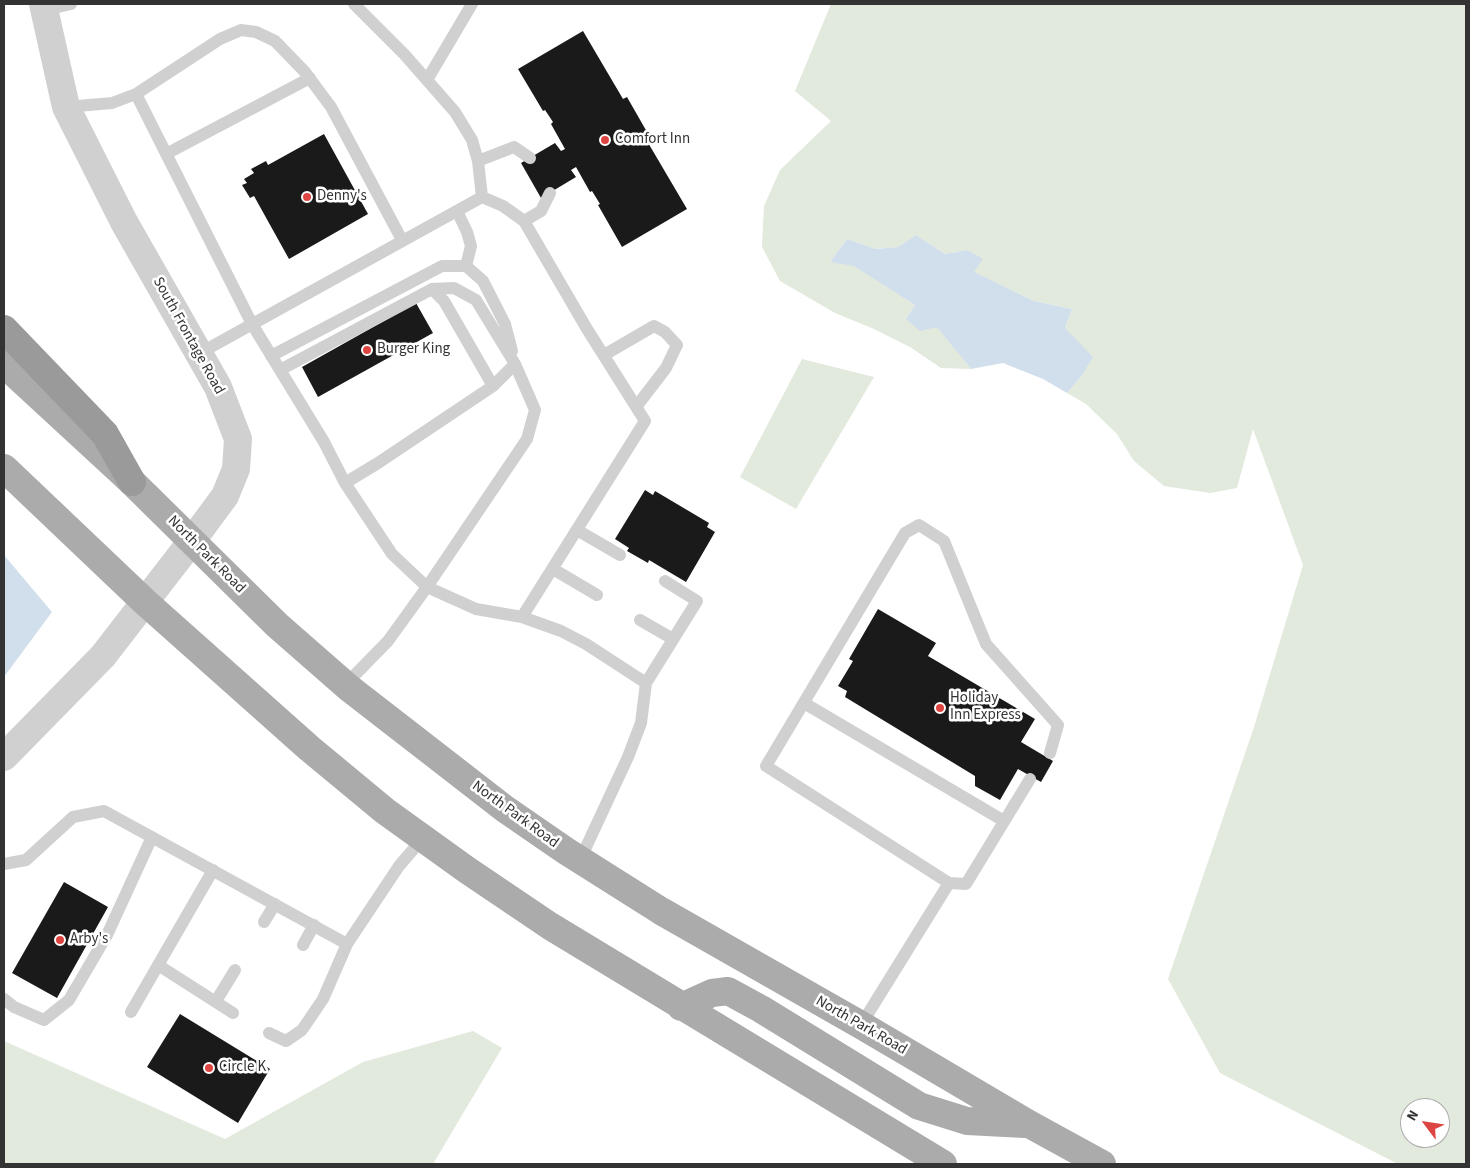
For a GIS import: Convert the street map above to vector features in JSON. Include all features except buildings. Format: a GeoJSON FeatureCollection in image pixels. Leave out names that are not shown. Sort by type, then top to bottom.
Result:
{"type":"FeatureCollection","features":[{"type":"Feature","properties":{"kind":"highway"},"geometry":{"type":"LineString","coordinates":[[4,329],[105,434],[132,482]]}},
{"type":"Feature","properties":{"kind":"main road","name":"North Park Road"},"geometry":{"type":"LineString","coordinates":[[4,364],[132,482],[276,625],[345,685],[474,786],[580,860],[661,911],[1029,1124],[1102,1164]]}},
{"type":"Feature","properties":{"kind":"main road"},"geometry":{"type":"LineString","coordinates":[[4,468],[144,602],[309,748],[385,811],[550,926],[943,1164]]}},
{"type":"Feature","properties":{"kind":"main road"},"geometry":{"type":"LineString","coordinates":[[682,1007],[712,993],[728,991],[761,1009],[919,1106],[967,1121],[1029,1124]]}},
{"type":"Feature","properties":{"kind":"street","name":"South Frontage Road"},"geometry":{"type":"LineString","coordinates":[[4,756],[104,656],[225,496],[236,469],[238,439],[218,387],[124,222],[66,107],[53,6]]}},
{"type":"Feature","properties":{"kind":"lane"},"geometry":{"type":"LineString","coordinates":[[354,4],[404,54],[455,112],[472,140],[478,161],[482,197]]}},
{"type":"Feature","properties":{"kind":"lane"},"geometry":{"type":"LineString","coordinates":[[366,15],[373,4]]}},
{"type":"Feature","properties":{"kind":"lane"},"geometry":{"type":"LineString","coordinates":[[427,80],[472,4]]}},
{"type":"Feature","properties":{"kind":"lane"},"geometry":{"type":"LineString","coordinates":[[66,107],[112,103],[136,94],[220,39],[241,30],[256,32],[275,41],[310,78],[331,107],[402,240]]}},
{"type":"Feature","properties":{"kind":"lane"},"geometry":{"type":"LineString","coordinates":[[166,154],[310,78]]}},
{"type":"Feature","properties":{"kind":"lane"},"geometry":{"type":"LineString","coordinates":[[136,94],[252,324],[324,442],[345,483],[392,554],[427,587],[476,609],[522,617],[561,631],[586,644],[646,683]]}},
{"type":"Feature","properties":{"kind":"lane"},"geometry":{"type":"LineString","coordinates":[[478,161],[514,147],[530,158]]}},
{"type":"Feature","properties":{"kind":"lane"},"geometry":{"type":"LineString","coordinates":[[524,221],[541,211],[550,193]]}},
{"type":"Feature","properties":{"kind":"lane"},"geometry":{"type":"LineString","coordinates":[[200,353],[482,197]]}},
{"type":"Feature","properties":{"kind":"lane"},"geometry":{"type":"LineString","coordinates":[[482,197],[503,206],[524,221],[645,421],[522,617]]}},
{"type":"Feature","properties":{"kind":"lane"},"geometry":{"type":"LineString","coordinates":[[457,211],[467,232],[470,246],[466,266]]}},
{"type":"Feature","properties":{"kind":"lane"},"geometry":{"type":"LineString","coordinates":[[271,356],[442,266],[466,266],[483,281],[505,324],[515,364]]}},
{"type":"Feature","properties":{"kind":"lane"},"geometry":{"type":"LineString","coordinates":[[280,370],[432,289],[454,288],[476,300],[515,364],[535,410],[527,439],[427,587],[388,641],[345,685]]}},
{"type":"Feature","properties":{"kind":"lane"},"geometry":{"type":"LineString","coordinates":[[432,289],[444,301],[493,386]]}},
{"type":"Feature","properties":{"kind":"lane"},"geometry":{"type":"LineString","coordinates":[[604,354],[654,326],[665,332],[677,345],[666,368],[636,407]]}},
{"type":"Feature","properties":{"kind":"lane"},"geometry":{"type":"LineString","coordinates":[[345,483],[386,458],[493,386],[515,364]]}},
{"type":"Feature","properties":{"kind":"lane"},"geometry":{"type":"LineString","coordinates":[[1030,779],[966,884],[948,883],[766,766],[905,533],[919,525],[944,541],[986,644],[1058,725],[1050,753]]}},
{"type":"Feature","properties":{"kind":"lane"},"geometry":{"type":"LineString","coordinates":[[577,530],[620,555]]}},
{"type":"Feature","properties":{"kind":"lane"},"geometry":{"type":"LineString","coordinates":[[553,569],[597,595]]}},
{"type":"Feature","properties":{"kind":"lane"},"geometry":{"type":"LineString","coordinates":[[580,860],[628,757],[640,723],[646,683],[697,600],[665,582]]}},
{"type":"Feature","properties":{"kind":"lane"},"geometry":{"type":"LineString","coordinates":[[640,620],[673,639]]}},
{"type":"Feature","properties":{"kind":"lane"},"geometry":{"type":"LineString","coordinates":[[804,703],[1004,821]]}},
{"type":"Feature","properties":{"kind":"lane"},"geometry":{"type":"LineString","coordinates":[[4,864],[26,860],[73,817],[104,811],[347,944]]}},
{"type":"Feature","properties":{"kind":"lane"},"geometry":{"type":"LineString","coordinates":[[4,999],[14,1007],[44,1020],[68,1000],[107,935],[152,837]]}},
{"type":"Feature","properties":{"kind":"lane"},"geometry":{"type":"LineString","coordinates":[[269,1034],[286,1041],[302,1030],[323,998],[347,944],[399,866],[423,838]]}},
{"type":"Feature","properties":{"kind":"lane"},"geometry":{"type":"LineString","coordinates":[[130,1012],[214,870]]}},
{"type":"Feature","properties":{"kind":"lane"},"geometry":{"type":"LineString","coordinates":[[862,1026],[948,883]]}},
{"type":"Feature","properties":{"kind":"lane"},"geometry":{"type":"LineString","coordinates":[[264,922],[275,904]]}},
{"type":"Feature","properties":{"kind":"lane"},"geometry":{"type":"LineString","coordinates":[[303,945],[314,925]]}},
{"type":"Feature","properties":{"kind":"lane"},"geometry":{"type":"LineString","coordinates":[[158,965],[234,1012]]}},
{"type":"Feature","properties":{"kind":"lane"},"geometry":{"type":"LineString","coordinates":[[216,1001],[235,970]]}},
{"type":"Feature","properties":{"kind":"shaded area"},"geometry":{"type":"Polygon","coordinates":[[[831,4],[1466,4],[1466,1164],[1398,1164],[1220,1073],[1168,979],[1254,727],[1303,565],[1253,429],[1237,488],[1210,493],[1164,486],[1134,461],[1117,434],[1086,404],[1067,393],[1082,375],[1065,328],[1072,309],[1034,301],[973,272],[967,250],[945,254],[916,235],[898,247],[876,249],[847,239],[830,262],[854,265],[915,305],[906,319],[937,326],[971,369],[941,368],[910,347],[874,329],[835,313],[780,281],[762,247],[764,206],[780,170],[831,121],[795,91],[831,4]]]}},
{"type":"Feature","properties":{"kind":"shaded area"},"geometry":{"type":"Polygon","coordinates":[[[802,359],[874,377],[796,509],[740,477],[802,359]]]}},
{"type":"Feature","properties":{"kind":"shaded area"},"geometry":{"type":"Polygon","coordinates":[[[473,1031],[502,1048],[433,1164],[4,1164],[4,1041],[225,1139],[363,1062],[473,1031]]]}},
{"type":"Feature","properties":{"kind":"water"},"geometry":{"type":"Polygon","coordinates":[[[916,235],[945,254],[967,250],[983,259],[974,272],[1034,301],[1072,309],[1065,328],[1093,357],[1082,375],[1067,393],[1043,379],[1003,363],[971,369],[937,327],[920,331],[906,319],[915,305],[854,266],[830,262],[847,239],[876,249],[898,247],[916,235]]]}},
{"type":"Feature","properties":{"kind":"water"},"geometry":{"type":"Polygon","coordinates":[[[4,555],[52,612],[4,677],[4,555]]]}},
{"type":"Feature","properties":{"kind":"place","name":"Comfort Inn"},"geometry":{"type":"Point","coordinates":[605,140]}},
{"type":"Feature","properties":{"kind":"place","name":"Denny's"},"geometry":{"type":"Point","coordinates":[307,197]}},
{"type":"Feature","properties":{"kind":"place","name":"Burger King"},"geometry":{"type":"Point","coordinates":[367,350]}},
{"type":"Feature","properties":{"kind":"place","name":"Holiday Inn Express"},"geometry":{"type":"Point","coordinates":[940,708]}},
{"type":"Feature","properties":{"kind":"place","name":"Arby's"},"geometry":{"type":"Point","coordinates":[60,940]}},
{"type":"Feature","properties":{"kind":"place","name":"Circle K"},"geometry":{"type":"Point","coordinates":[209,1068]}}]}
